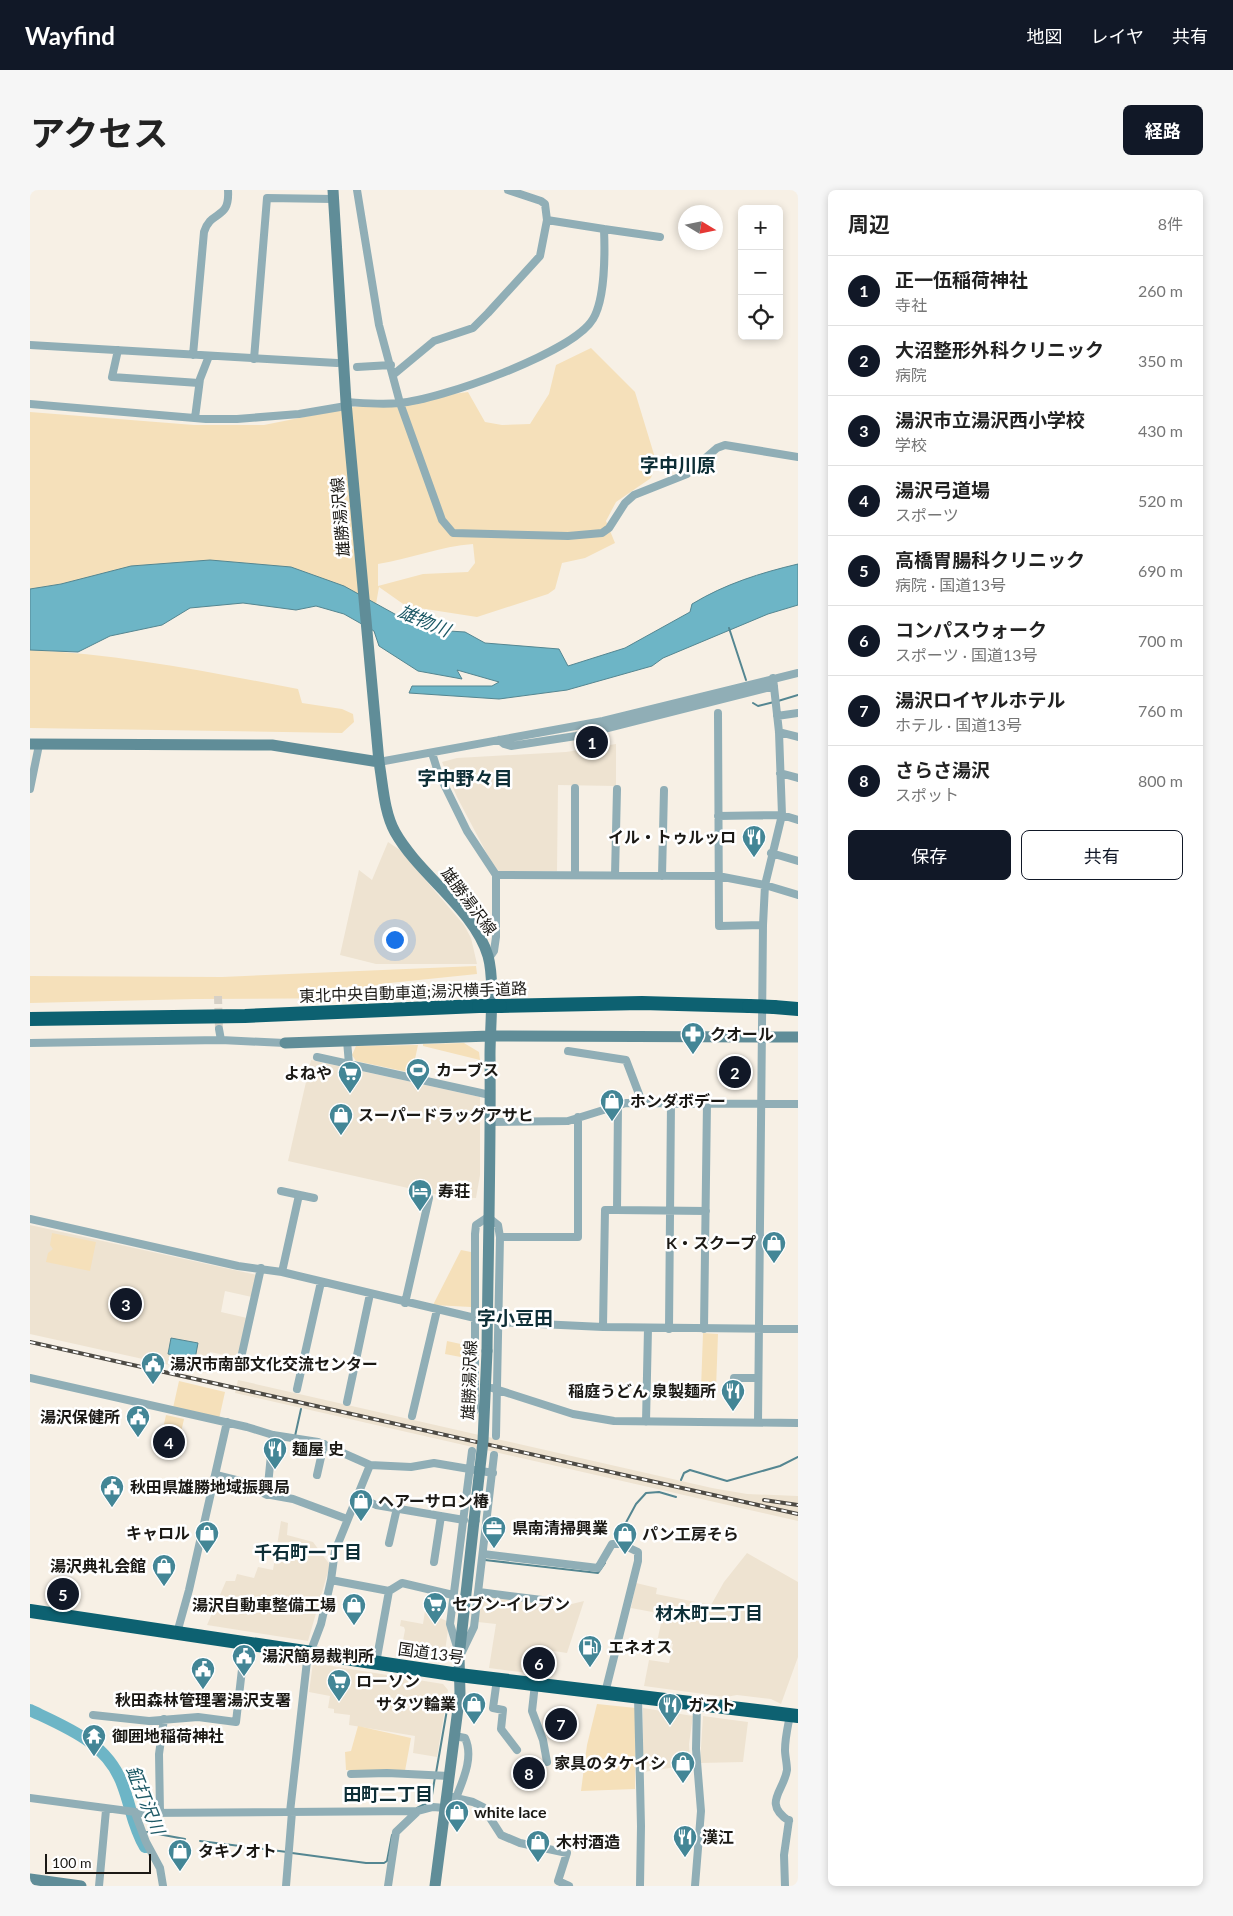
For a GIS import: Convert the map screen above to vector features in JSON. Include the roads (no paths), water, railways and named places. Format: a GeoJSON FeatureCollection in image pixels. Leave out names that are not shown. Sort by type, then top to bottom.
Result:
{"type":"FeatureCollection","features":[{"type":"Feature","properties":{"kind":"highway","name":"東北中央自動車道;湯沢横手道路"},"geometry":{"type":"LineString","coordinates":[[30,1019],[245,1016],[479,1006],[642,1003],[798,1009]]}},
{"type":"Feature","properties":{"kind":"highway","name":"国道13号"},"geometry":{"type":"LineString","coordinates":[[30,1610],[459,1675],[794,1715]]}},
{"type":"Feature","properties":{"kind":"main road","name":"雄勝湯沢線"},"geometry":{"type":"LineString","coordinates":[[334,194],[346,404],[379,762],[389,817],[395,832],[409,852],[470,924],[484,947],[488,958],[490,1036],[488,1351],[483,1441],[460,1657],[460,1692],[449,1776],[451,1797],[445,1808],[435,1886]]}},
{"type":"Feature","properties":{"kind":"main road"},"geometry":{"type":"LineString","coordinates":[[35,744],[272,745],[379,762]]}},
{"type":"Feature","properties":{"kind":"main road"},"geometry":{"type":"LineString","coordinates":[[285,1043],[490,1036],[798,1037]]}},
{"type":"Feature","properties":{"kind":"main road"},"geometry":{"type":"LineString","coordinates":[[30,1879],[81,1886]]}},
{"type":"Feature","properties":{"kind":"street"},"geometry":{"type":"LineString","coordinates":[[194,355],[204,232],[207,222],[226,210],[229,201],[228,190]]}},
{"type":"Feature","properties":{"kind":"street"},"geometry":{"type":"LineString","coordinates":[[357,190],[379,324],[400,404],[442,520],[453,533],[568,536],[602,533],[609,528],[625,503],[634,495],[687,474],[717,448],[725,445],[798,457]]}},
{"type":"Feature","properties":{"kind":"street"},"geometry":{"type":"LineString","coordinates":[[393,375],[434,341],[473,328],[540,256],[547,220],[545,204],[541,200],[508,190]]}},
{"type":"Feature","properties":{"kind":"street"},"geometry":{"type":"LineString","coordinates":[[254,358],[267,198],[334,194]]}},
{"type":"Feature","properties":{"kind":"street"},"geometry":{"type":"LineString","coordinates":[[547,220],[660,237]]}},
{"type":"Feature","properties":{"kind":"street"},"geometry":{"type":"LineString","coordinates":[[30,404],[196,418],[265,417],[346,404],[400,404],[446,393],[528,362],[569,342],[589,325],[598,307],[601,293],[604,229]]}},
{"type":"Feature","properties":{"kind":"street"},"geometry":{"type":"LineString","coordinates":[[30,345],[337,363]]}},
{"type":"Feature","properties":{"kind":"street"},"geometry":{"type":"LineString","coordinates":[[118,350],[112,377],[200,383]]}},
{"type":"Feature","properties":{"kind":"street"},"geometry":{"type":"LineString","coordinates":[[196,418],[200,383],[210,356]]}},
{"type":"Feature","properties":{"kind":"street"},"geometry":{"type":"LineString","coordinates":[[357,367],[391,365]]}},
{"type":"Feature","properties":{"kind":"street"},"geometry":{"type":"LineString","coordinates":[[379,762],[603,721],[773,682],[798,673]]}},
{"type":"Feature","properties":{"kind":"street"},"geometry":{"type":"LineString","coordinates":[[758,1422],[760,1036],[763,925],[765,885],[771,853],[782,816],[779,732],[773,682]]}},
{"type":"Feature","properties":{"kind":"street"},"geometry":{"type":"LineString","coordinates":[[718,713],[719,926],[763,925]]}},
{"type":"Feature","properties":{"kind":"street"},"geometry":{"type":"LineString","coordinates":[[777,716],[798,713]]}},
{"type":"Feature","properties":{"kind":"street"},"geometry":{"type":"LineString","coordinates":[[779,732],[798,737]]}},
{"type":"Feature","properties":{"kind":"street"},"geometry":{"type":"LineString","coordinates":[[30,789],[35,744]]}},
{"type":"Feature","properties":{"kind":"street"},"geometry":{"type":"LineString","coordinates":[[432,753],[438,772],[467,831],[496,875],[496,937],[494,951],[488,958]]}},
{"type":"Feature","properties":{"kind":"street"},"geometry":{"type":"LineString","coordinates":[[780,773],[798,778]]}},
{"type":"Feature","properties":{"kind":"street"},"geometry":{"type":"LineString","coordinates":[[575,788],[575,875]]}},
{"type":"Feature","properties":{"kind":"street"},"geometry":{"type":"LineString","coordinates":[[615,875],[617,789]]}},
{"type":"Feature","properties":{"kind":"street"},"geometry":{"type":"LineString","coordinates":[[662,876],[664,790]]}},
{"type":"Feature","properties":{"kind":"street"},"geometry":{"type":"LineString","coordinates":[[718,816],[782,816],[798,820]]}},
{"type":"Feature","properties":{"kind":"street"},"geometry":{"type":"LineString","coordinates":[[771,853],[798,861]]}},
{"type":"Feature","properties":{"kind":"street"},"geometry":{"type":"LineString","coordinates":[[496,875],[718,876],[765,885],[798,894]]}},
{"type":"Feature","properties":{"kind":"street"},"geometry":{"type":"LineString","coordinates":[[219,1030],[220,1040]]}},
{"type":"Feature","properties":{"kind":"street"},"geometry":{"type":"LineString","coordinates":[[30,1043],[220,1040],[285,1043]]}},
{"type":"Feature","properties":{"kind":"street"},"geometry":{"type":"LineString","coordinates":[[347,1041],[349,1064]]}},
{"type":"Feature","properties":{"kind":"street"},"geometry":{"type":"LineString","coordinates":[[568,1051],[626,1060],[642,1102]]}},
{"type":"Feature","properties":{"kind":"street"},"geometry":{"type":"LineString","coordinates":[[317,1056],[490,1095]]}},
{"type":"Feature","properties":{"kind":"street"},"geometry":{"type":"LineString","coordinates":[[490,1122],[568,1120],[618,1106],[642,1102],[798,1104]]}},
{"type":"Feature","properties":{"kind":"street"},"geometry":{"type":"LineString","coordinates":[[669,1328],[671,1102]]}},
{"type":"Feature","properties":{"kind":"street"},"geometry":{"type":"LineString","coordinates":[[704,1329],[707,1102]]}},
{"type":"Feature","properties":{"kind":"street"},"geometry":{"type":"LineString","coordinates":[[617,1210],[618,1106]]}},
{"type":"Feature","properties":{"kind":"street"},"geometry":{"type":"LineString","coordinates":[[500,1237],[578,1237],[578,1117]]}},
{"type":"Feature","properties":{"kind":"street"},"geometry":{"type":"LineString","coordinates":[[281,1191],[314,1198]]}},
{"type":"Feature","properties":{"kind":"street"},"geometry":{"type":"LineString","coordinates":[[282,1272],[299,1195]]}},
{"type":"Feature","properties":{"kind":"street"},"geometry":{"type":"LineString","coordinates":[[405,1303],[430,1198]]}},
{"type":"Feature","properties":{"kind":"street"},"geometry":{"type":"LineString","coordinates":[[603,1328],[605,1210],[706,1211]]}},
{"type":"Feature","properties":{"kind":"street"},"geometry":{"type":"LineString","coordinates":[[474,1410],[476,1226],[488,1217],[498,1225],[500,1237],[496,1436]]}},
{"type":"Feature","properties":{"kind":"street"},"geometry":{"type":"LineString","coordinates":[[30,1219],[238,1266],[282,1272],[405,1303],[475,1318]]}},
{"type":"Feature","properties":{"kind":"street"},"geometry":{"type":"LineString","coordinates":[[239,1366],[261,1268]]}},
{"type":"Feature","properties":{"kind":"street"},"geometry":{"type":"LineString","coordinates":[[297,1389],[321,1282]]}},
{"type":"Feature","properties":{"kind":"street"},"geometry":{"type":"LineString","coordinates":[[347,1402],[370,1294]]}},
{"type":"Feature","properties":{"kind":"street"},"geometry":{"type":"LineString","coordinates":[[412,1416],[437,1310]]}},
{"type":"Feature","properties":{"kind":"street"},"geometry":{"type":"LineString","coordinates":[[498,1322],[603,1328],[798,1329]]}},
{"type":"Feature","properties":{"kind":"street"},"geometry":{"type":"LineString","coordinates":[[646,1422],[648,1328]]}},
{"type":"Feature","properties":{"kind":"street"},"geometry":{"type":"LineString","coordinates":[[30,1378],[227,1422],[273,1435],[324,1444],[370,1465],[411,1467],[434,1463],[493,1474]]}},
{"type":"Feature","properties":{"kind":"street"},"geometry":{"type":"LineString","coordinates":[[734,1378],[758,1378]]}},
{"type":"Feature","properties":{"kind":"street"},"geometry":{"type":"LineString","coordinates":[[475,1383],[573,1414],[614,1421],[798,1423]]}},
{"type":"Feature","properties":{"kind":"street"},"geometry":{"type":"LineString","coordinates":[[177,1633],[189,1590],[227,1422]]}},
{"type":"Feature","properties":{"kind":"street"},"geometry":{"type":"LineString","coordinates":[[266,1495],[273,1435]]}},
{"type":"Feature","properties":{"kind":"street"},"geometry":{"type":"LineString","coordinates":[[317,1475],[324,1444]]}},
{"type":"Feature","properties":{"kind":"street"},"geometry":{"type":"LineString","coordinates":[[460,1657],[450,1624],[472,1451]]}},
{"type":"Feature","properties":{"kind":"street"},"geometry":{"type":"LineString","coordinates":[[460,1657],[474,1627],[494,1455]]}},
{"type":"Feature","properties":{"kind":"street"},"geometry":{"type":"LineString","coordinates":[[286,1886],[291,1812],[307,1661],[321,1624],[331,1580],[335,1551],[370,1465]]}},
{"type":"Feature","properties":{"kind":"street"},"geometry":{"type":"LineString","coordinates":[[216,1475],[244,1482],[266,1495],[293,1499],[347,1519]]}},
{"type":"Feature","properties":{"kind":"street"},"geometry":{"type":"LineString","coordinates":[[357,1496],[376,1505],[464,1520]]}},
{"type":"Feature","properties":{"kind":"street"},"geometry":{"type":"LineString","coordinates":[[389,1543],[397,1508]]}},
{"type":"Feature","properties":{"kind":"street"},"geometry":{"type":"LineString","coordinates":[[434,1562],[441,1516]]}},
{"type":"Feature","properties":{"kind":"street"},"geometry":{"type":"LineString","coordinates":[[483,1554],[598,1568],[612,1544],[621,1544],[638,1552],[638,1559],[605,1693]]}},
{"type":"Feature","properties":{"kind":"street"},"geometry":{"type":"LineString","coordinates":[[331,1580],[389,1591]]}},
{"type":"Feature","properties":{"kind":"street"},"geometry":{"type":"LineString","coordinates":[[376,1663],[389,1591],[394,1586],[402,1583],[453,1595]]}},
{"type":"Feature","properties":{"kind":"street"},"geometry":{"type":"LineString","coordinates":[[479,1592],[550,1601]]}},
{"type":"Feature","properties":{"kind":"street"},"geometry":{"type":"LineString","coordinates":[[93,1715],[149,1721],[198,1717],[236,1722],[245,1643]]}},
{"type":"Feature","properties":{"kind":"street"},"geometry":{"type":"LineString","coordinates":[[497,1680],[493,1708],[503,1710],[501,1729],[517,1750]]}},
{"type":"Feature","properties":{"kind":"street"},"geometry":{"type":"LineString","coordinates":[[535,1684],[532,1711],[543,1740],[547,1762]]}},
{"type":"Feature","properties":{"kind":"street"},"geometry":{"type":"LineString","coordinates":[[638,1697],[641,1826],[640,1886]]}},
{"type":"Feature","properties":{"kind":"street"},"geometry":{"type":"LineString","coordinates":[[695,1886],[702,1811],[696,1749],[697,1703]]}},
{"type":"Feature","properties":{"kind":"street"},"geometry":{"type":"LineString","coordinates":[[785,1886],[784,1855],[789,1821],[780,1814],[776,1804],[776,1794],[787,1769],[786,1744],[794,1715]]}},
{"type":"Feature","properties":{"kind":"street"},"geometry":{"type":"LineString","coordinates":[[160,1812],[160,1754],[164,1719]]}},
{"type":"Feature","properties":{"kind":"street"},"geometry":{"type":"LineString","coordinates":[[454,1736],[465,1738],[468,1744],[466,1773],[451,1797],[484,1807],[501,1835],[520,1843],[567,1853],[558,1881],[569,1886]]}},
{"type":"Feature","properties":{"kind":"street"},"geometry":{"type":"LineString","coordinates":[[351,1774],[387,1773],[449,1776]]}},
{"type":"Feature","properties":{"kind":"street"},"geometry":{"type":"LineString","coordinates":[[30,1798],[131,1812],[409,1811],[445,1808]]}},
{"type":"Feature","properties":{"kind":"street"},"geometry":{"type":"LineString","coordinates":[[99,1886],[106,1810]]}},
{"type":"Feature","properties":{"kind":"street"},"geometry":{"type":"LineString","coordinates":[[388,1886],[396,1832],[418,1810]]}},
{"type":"Feature","properties":{"kind":"street"},"geometry":{"type":"LineString","coordinates":[[131,1812],[160,1868],[163,1886]]}},
{"type":"Feature","properties":{"kind":"water"},"geometry":{"type":"Polygon","coordinates":[[[210,560],[291,567],[344,586],[402,618],[433,630],[465,632],[485,643],[559,649],[568,666],[625,648],[690,612],[692,604],[730,585],[756,575],[798,564],[798,605],[768,614],[663,658],[652,666],[567,690],[499,699],[409,693],[412,686],[492,686],[499,682],[457,670],[462,679],[418,671],[379,646],[374,631],[344,614],[316,606],[296,610],[243,603],[190,608],[162,625],[110,636],[78,652],[30,650],[30,589],[61,584],[131,566],[210,560]]]}},
{"type":"Feature","properties":{"kind":"water"},"geometry":{"type":"Polygon","coordinates":[[[171,1338],[198,1343],[195,1359],[168,1354],[171,1338]]]}},
{"type":"Feature","properties":{"kind":"waterway"},"geometry":{"type":"LineString","coordinates":[[729,628],[746,680]]}},
{"type":"Feature","properties":{"kind":"waterway"},"geometry":{"type":"LineString","coordinates":[[778,701],[798,695]]}},
{"type":"Feature","properties":{"kind":"waterway"},"geometry":{"type":"LineString","coordinates":[[753,703],[758,706],[774,702]]}},
{"type":"Feature","properties":{"kind":"waterway"},"geometry":{"type":"LineString","coordinates":[[295,1436],[301,1409]]}},
{"type":"Feature","properties":{"kind":"waterway"},"geometry":{"type":"LineString","coordinates":[[681,1480],[684,1473],[690,1470],[727,1481],[780,1466],[798,1457]]}},
{"type":"Feature","properties":{"kind":"waterway"},"geometry":{"type":"LineString","coordinates":[[616,1541],[636,1504],[646,1493],[659,1492],[676,1497]]}},
{"type":"Feature","properties":{"kind":"waterway"},"geometry":{"type":"LineString","coordinates":[[485,1560],[598,1573],[605,1563]]}},
{"type":"Feature","properties":{"kind":"waterway"},"geometry":{"type":"LineString","coordinates":[[436,1773],[448,1704]]}},
{"type":"Feature","properties":{"kind":"waterway","name":"鉦打沢川"},"geometry":{"type":"LineString","coordinates":[[30,1710],[58,1723],[85,1739],[107,1759],[116,1771],[123,1786],[135,1824],[145,1847]]}},
{"type":"Feature","properties":{"kind":"waterway"},"geometry":{"type":"LineString","coordinates":[[417,1808],[431,1801],[435,1777]]}},
{"type":"Feature","properties":{"kind":"waterway"},"geometry":{"type":"LineString","coordinates":[[147,1832],[185,1839]]}},
{"type":"Feature","properties":{"kind":"waterway"},"geometry":{"type":"LineString","coordinates":[[292,1853],[366,1863],[384,1863],[387,1861],[392,1835]]}},
{"type":"Feature","properties":{"kind":"waterway"},"geometry":{"type":"LineString","coordinates":[[200,1841],[287,1852]]}},
{"type":"Feature","properties":{"kind":"tunnel"},"geometry":{"type":"LineString","coordinates":[[218,996],[219,1029]]}},
{"type":"Feature","properties":{"kind":"railway"},"geometry":{"type":"LineString","coordinates":[[30,1342],[798,1514]]}},
{"type":"Feature","properties":{"kind":"railway"},"geometry":{"type":"LineString","coordinates":[[764,1500],[798,1505]]}},
{"type":"Feature","properties":{"kind":"place","name":"正一伍稲荷神社"},"geometry":{"type":"Point","coordinates":[592,742]}},
{"type":"Feature","properties":{"kind":"place","name":"イル・トゥルッロ"},"geometry":{"type":"Point","coordinates":[754,858]}},
{"type":"Feature","properties":{"kind":"place","name":"クオール"},"geometry":{"type":"Point","coordinates":[693,1055]}},
{"type":"Feature","properties":{"kind":"place","name":"大沼整形外科クリニック"},"geometry":{"type":"Point","coordinates":[735,1072]}},
{"type":"Feature","properties":{"kind":"place","name":"カーブス"},"geometry":{"type":"Point","coordinates":[418,1091]}},
{"type":"Feature","properties":{"kind":"place","name":"よねや"},"geometry":{"type":"Point","coordinates":[350,1094]}},
{"type":"Feature","properties":{"kind":"place","name":"ホンダボデー"},"geometry":{"type":"Point","coordinates":[612,1122]}},
{"type":"Feature","properties":{"kind":"place","name":"スーパードラッグアサヒ"},"geometry":{"type":"Point","coordinates":[341,1136]}},
{"type":"Feature","properties":{"kind":"place","name":"寿荘"},"geometry":{"type":"Point","coordinates":[420,1212]}},
{"type":"Feature","properties":{"kind":"place","name":"K・スクープ"},"geometry":{"type":"Point","coordinates":[774,1264]}},
{"type":"Feature","properties":{"kind":"place","name":"湯沢市立湯沢西小学校"},"geometry":{"type":"Point","coordinates":[126,1304]}},
{"type":"Feature","properties":{"kind":"place","name":"湯沢市南部文化交流センター"},"geometry":{"type":"Point","coordinates":[153,1385]}},
{"type":"Feature","properties":{"kind":"place","name":"稲庭うどん 泉製麺所"},"geometry":{"type":"Point","coordinates":[733,1412]}},
{"type":"Feature","properties":{"kind":"place","name":"湯沢保健所"},"geometry":{"type":"Point","coordinates":[138,1438]}},
{"type":"Feature","properties":{"kind":"place","name":"湯沢弓道場"},"geometry":{"type":"Point","coordinates":[169,1442]}},
{"type":"Feature","properties":{"kind":"place","name":"麺屋 史"},"geometry":{"type":"Point","coordinates":[275,1470]}},
{"type":"Feature","properties":{"kind":"place","name":"秋田県雄勝地域振興局"},"geometry":{"type":"Point","coordinates":[112,1508]}},
{"type":"Feature","properties":{"kind":"place","name":"ヘアーサロン椿"},"geometry":{"type":"Point","coordinates":[361,1522]}},
{"type":"Feature","properties":{"kind":"place","name":"県南清掃興業"},"geometry":{"type":"Point","coordinates":[494,1549]}},
{"type":"Feature","properties":{"kind":"place","name":"キャロル"},"geometry":{"type":"Point","coordinates":[207,1554]}},
{"type":"Feature","properties":{"kind":"place","name":"パン工房そら"},"geometry":{"type":"Point","coordinates":[625,1555]}},
{"type":"Feature","properties":{"kind":"place","name":"湯沢典礼会館"},"geometry":{"type":"Point","coordinates":[164,1587]}},
{"type":"Feature","properties":{"kind":"place","name":"高橋胃腸科クリニック"},"geometry":{"type":"Point","coordinates":[63,1594]}},
{"type":"Feature","properties":{"kind":"place","name":"セブン-イレブン"},"geometry":{"type":"Point","coordinates":[435,1625]}},
{"type":"Feature","properties":{"kind":"place","name":"湯沢自動車整備工場"},"geometry":{"type":"Point","coordinates":[354,1626]}},
{"type":"Feature","properties":{"kind":"place","name":"コンパスウォーク"},"geometry":{"type":"Point","coordinates":[539,1663]}},
{"type":"Feature","properties":{"kind":"place","name":"エネオス"},"geometry":{"type":"Point","coordinates":[590,1668]}},
{"type":"Feature","properties":{"kind":"place","name":"湯沢簡易裁判所"},"geometry":{"type":"Point","coordinates":[244,1677]}},
{"type":"Feature","properties":{"kind":"place","name":"秋田森林管理署湯沢支署"},"geometry":{"type":"Point","coordinates":[203,1690]}},
{"type":"Feature","properties":{"kind":"place","name":"ローソン"},"geometry":{"type":"Point","coordinates":[339,1702]}},
{"type":"Feature","properties":{"kind":"place","name":"湯沢ロイヤルホテル"},"geometry":{"type":"Point","coordinates":[561,1724]}},
{"type":"Feature","properties":{"kind":"place","name":"サタツ輪業"},"geometry":{"type":"Point","coordinates":[474,1725]}},
{"type":"Feature","properties":{"kind":"place","name":"ガスト"},"geometry":{"type":"Point","coordinates":[670,1726]}},
{"type":"Feature","properties":{"kind":"place","name":"御囲地稲荷神社"},"geometry":{"type":"Point","coordinates":[94,1757]}},
{"type":"Feature","properties":{"kind":"place","name":"さらさ湯沢"},"geometry":{"type":"Point","coordinates":[529,1773]}},
{"type":"Feature","properties":{"kind":"place","name":"家具のタケイシ"},"geometry":{"type":"Point","coordinates":[683,1784]}},
{"type":"Feature","properties":{"kind":"place","name":"white lace"},"geometry":{"type":"Point","coordinates":[457,1833]}},
{"type":"Feature","properties":{"kind":"place","name":"漢江"},"geometry":{"type":"Point","coordinates":[685,1858]}},
{"type":"Feature","properties":{"kind":"place","name":"木村酒造"},"geometry":{"type":"Point","coordinates":[538,1863]}},
{"type":"Feature","properties":{"kind":"place","name":"タキノオト"},"geometry":{"type":"Point","coordinates":[180,1872]}},
{"type":"Feature","properties":{"kind":"district","name":"字中川原"},"geometry":{"type":"Point","coordinates":[678,465]}},
{"type":"Feature","properties":{"kind":"district","name":"字中野々目"},"geometry":{"type":"Point","coordinates":[465,778]}},
{"type":"Feature","properties":{"kind":"district","name":"字小豆田"},"geometry":{"type":"Point","coordinates":[515,1318]}},
{"type":"Feature","properties":{"kind":"district","name":"千石町一丁目"},"geometry":{"type":"Point","coordinates":[308,1553]}},
{"type":"Feature","properties":{"kind":"district","name":"材木町二丁目"},"geometry":{"type":"Point","coordinates":[709,1614]}},
{"type":"Feature","properties":{"kind":"district","name":"田町二丁目"},"geometry":{"type":"Point","coordinates":[388,1795]}},
{"type":"Feature","properties":{"kind":"water label","name":"雄物川"},"geometry":{"type":"Point","coordinates":[424,621]}}]}
